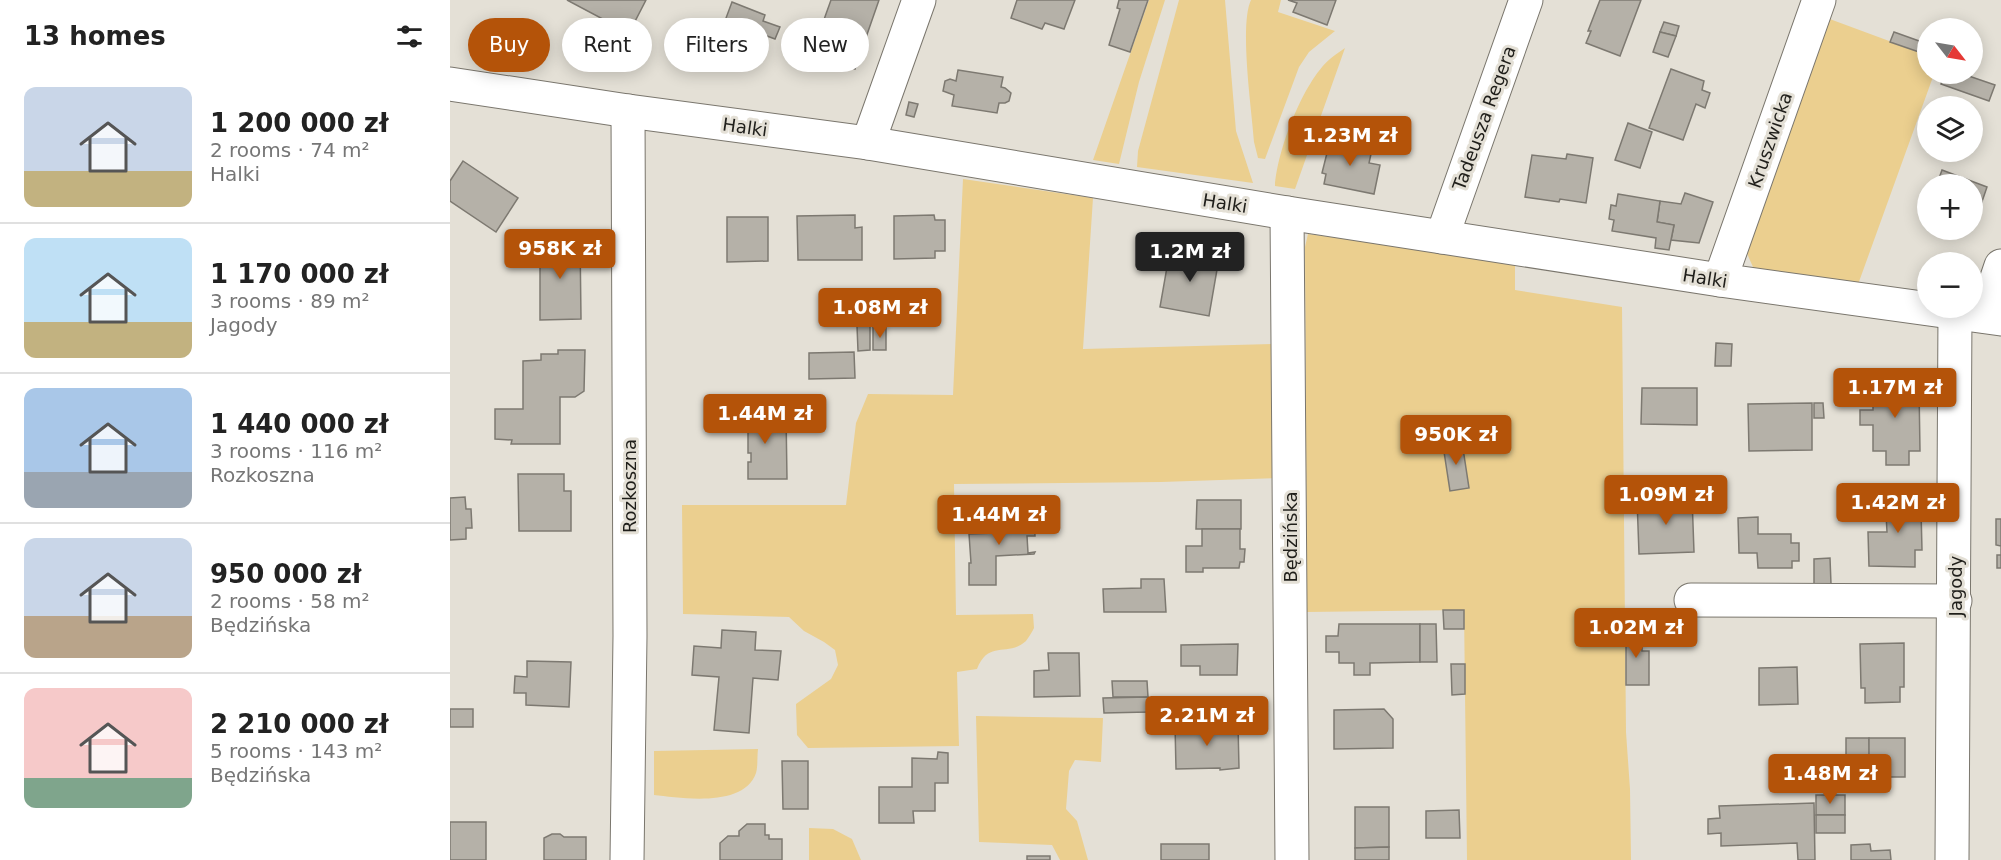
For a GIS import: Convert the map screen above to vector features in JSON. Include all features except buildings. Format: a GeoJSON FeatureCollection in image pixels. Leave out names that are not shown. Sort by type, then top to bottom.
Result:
{"type":"FeatureCollection","features":[{"type":"Feature","properties":{"kind":"street"},"geometry":{"type":"LineString","coordinates":[[868,143],[919,0]]}},
{"type":"Feature","properties":{"kind":"street","name":"Tadeusza Regera"},"geometry":{"type":"LineString","coordinates":[[1442,237],[1526,0]]}},
{"type":"Feature","properties":{"kind":"street","name":"Kruszwicka"},"geometry":{"type":"LineString","coordinates":[[1720,280],[1819,0]]}},
{"type":"Feature","properties":{"kind":"street","name":"Halki"},"geometry":{"type":"LineString","coordinates":[[450,84],[628,111],[868,143],[1287,213],[1720,280],[1917,307]]}},
{"type":"Feature","properties":{"kind":"street","name":"Rozkoszna"},"geometry":{"type":"LineString","coordinates":[[627,860],[630,636],[628,111]]}},
{"type":"Feature","properties":{"kind":"street","name":"Będzińska"},"geometry":{"type":"LineString","coordinates":[[1287,213],[1292,860]]}},
{"type":"Feature","properties":{"kind":"street","name":"Jagody"},"geometry":{"type":"LineString","coordinates":[[1983,308],[2001,266]]}},
{"type":"Feature","properties":{"kind":"street","name":"Jagody"},"geometry":{"type":"LineString","coordinates":[[1952,860],[1955,601],[1980,318]]}},
{"type":"Feature","properties":{"kind":"street"},"geometry":{"type":"LineString","coordinates":[[1691,600],[1955,601]]}},
{"type":"Feature","properties":{"kind":"shaded area"},"geometry":{"type":"Polygon","coordinates":[[[1149,0],[1165,0],[1139,82],[1119,164],[1093,160],[1149,0]]]}},
{"type":"Feature","properties":{"kind":"shaded area"},"geometry":{"type":"Polygon","coordinates":[[[1179,0],[1225,0],[1236,131],[1253,183],[1137,167],[1138,151],[1179,0]]]}},
{"type":"Feature","properties":{"kind":"shaded area"},"geometry":{"type":"Polygon","coordinates":[[[1251,0],[1281,0],[1278,12],[1335,31],[1309,52],[1299,67],[1265,159],[1258,158],[1254,142],[1249,90],[1246,28],[1251,0]]]}},
{"type":"Feature","properties":{"kind":"shaded area"},"geometry":{"type":"Polygon","coordinates":[[[1827,18],[1917,51],[1917,84],[1930,84],[1926,96],[1917,96],[1917,121],[1856,290],[1757,276],[1745,249],[1827,18]]]}},
{"type":"Feature","properties":{"kind":"shaded area"},"geometry":{"type":"Polygon","coordinates":[[[1345,48],[1295,189],[1275,186],[1286,136],[1301,100],[1320,70],[1345,48]]]}},
{"type":"Feature","properties":{"kind":"shaded area"},"geometry":{"type":"Polygon","coordinates":[[[963,179],[1093,198],[1083,349],[1274,344],[1276,478],[1161,482],[954,484],[956,615],[1033,614],[1034,628],[1026,641],[1019,646],[993,651],[987,654],[977,669],[957,672],[959,746],[808,748],[797,735],[796,704],[831,679],[838,665],[835,650],[804,631],[789,617],[683,614],[682,505],[846,505],[856,423],[868,394],[953,395],[963,179]]]}},
{"type":"Feature","properties":{"kind":"shaded area"},"geometry":{"type":"Polygon","coordinates":[[[1308,234],[1515,262],[1515,290],[1622,307],[1626,732],[1631,860],[1467,860],[1464,610],[1307,612],[1305,247],[1308,234]]]}},
{"type":"Feature","properties":{"kind":"shaded area"},"geometry":{"type":"Polygon","coordinates":[[[976,716],[1103,718],[1101,762],[1075,760],[1069,771],[1066,809],[1077,821],[1088,860],[1060,860],[1052,845],[979,842],[976,716]]]}},
{"type":"Feature","properties":{"kind":"shaded area"},"geometry":{"type":"Polygon","coordinates":[[[758,749],[756,773],[749,784],[739,792],[726,796],[695,799],[654,795],[654,751],[758,749]]]}},
{"type":"Feature","properties":{"kind":"shaded area"},"geometry":{"type":"Polygon","coordinates":[[[809,828],[833,829],[852,839],[861,860],[809,860],[809,828]]]}}]}
